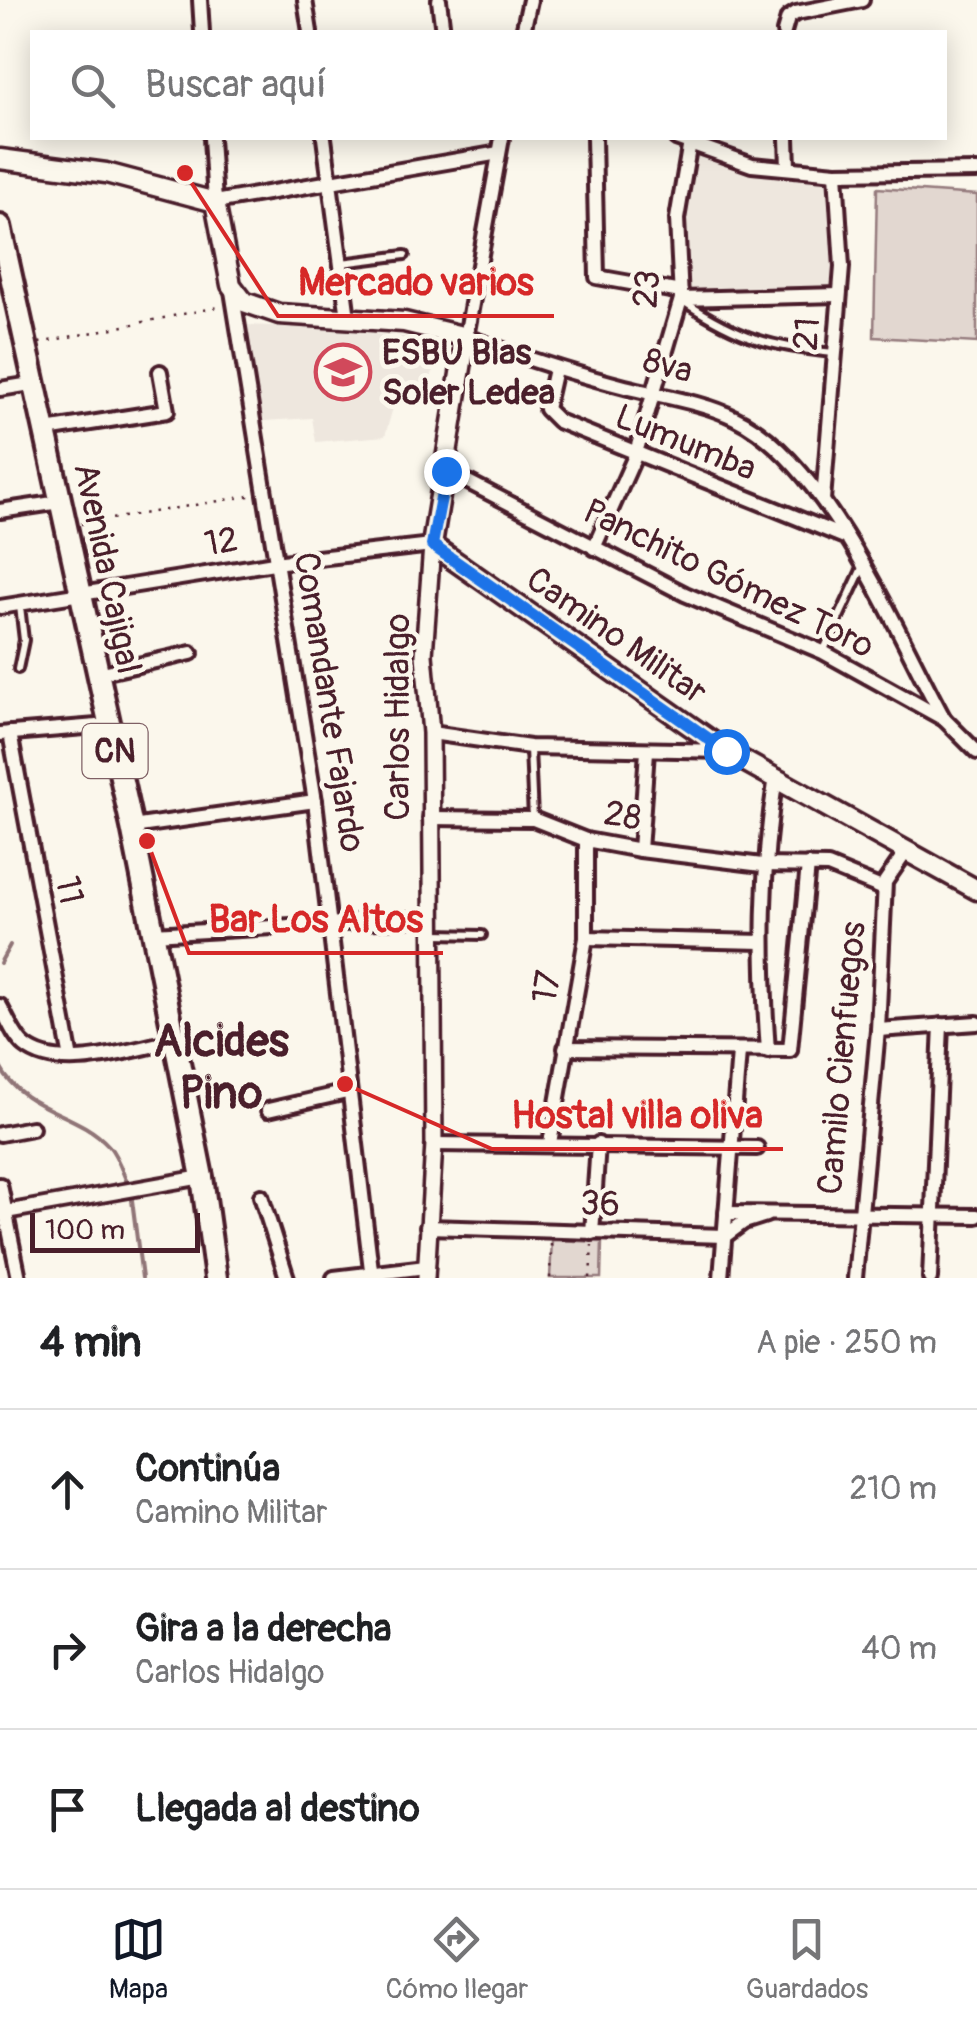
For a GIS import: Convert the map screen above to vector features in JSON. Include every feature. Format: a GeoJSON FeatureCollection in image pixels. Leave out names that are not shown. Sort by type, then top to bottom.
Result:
{"type":"FeatureCollection","features":[{"type":"Feature","properties":{"kind":"main road"},"geometry":{"type":"LineString","coordinates":[[0,158],[106,173],[216,202]]}},
{"type":"Feature","properties":{"kind":"main road","name":"Comandante Fajardo"},"geometry":{"type":"LineString","coordinates":[[216,202],[233,295]]}},
{"type":"Feature","properties":{"kind":"main road","name":"Avenida Cajigal"},"geometry":{"type":"LineString","coordinates":[[0,226],[7,288],[37,383],[78,593],[154,934],[202,1177],[216,1278]]}},
{"type":"Feature","properties":{"kind":"main road","name":"8va"},"geometry":{"type":"LineString","coordinates":[[233,295],[279,314],[404,322],[466,337]]}},
{"type":"Feature","properties":{"kind":"main road","name":"Carlos Hidalgo"},"geometry":{"type":"LineString","coordinates":[[432,545],[466,337]]}},
{"type":"Feature","properties":{"kind":"main road","name":"Camino Militar"},"geometry":{"type":"LineString","coordinates":[[432,545],[726,751],[977,890]]}},
{"type":"Feature","properties":{"kind":"street"},"geometry":{"type":"LineString","coordinates":[[200,0],[202,30]]}},
{"type":"Feature","properties":{"kind":"street"},"geometry":{"type":"LineString","coordinates":[[305,0],[310,30]]}},
{"type":"Feature","properties":{"kind":"street"},"geometry":{"type":"LineString","coordinates":[[439,0],[444,30]]}},
{"type":"Feature","properties":{"kind":"street"},"geometry":{"type":"LineString","coordinates":[[523,30],[530,0]]}},
{"type":"Feature","properties":{"kind":"street"},"geometry":{"type":"LineString","coordinates":[[785,30],[788,18],[796,13],[862,0]]}},
{"type":"Feature","properties":{"kind":"street","name":"Comandante Fajardo"},"geometry":{"type":"LineString","coordinates":[[210,140],[216,202]]}},
{"type":"Feature","properties":{"kind":"street"},"geometry":{"type":"LineString","coordinates":[[324,140],[348,318]]}},
{"type":"Feature","properties":{"kind":"street"},"geometry":{"type":"LineString","coordinates":[[466,337],[502,140]]}},
{"type":"Feature","properties":{"kind":"street"},"geometry":{"type":"LineString","coordinates":[[594,140],[597,277],[680,296],[839,296]]}},
{"type":"Feature","properties":{"kind":"street"},"geometry":{"type":"LineString","coordinates":[[683,140],[752,165],[836,173],[977,171]]}},
{"type":"Feature","properties":{"kind":"street"},"geometry":{"type":"LineString","coordinates":[[787,140],[788,167]]}},
{"type":"Feature","properties":{"kind":"street","name":"23"},"geometry":{"type":"LineString","coordinates":[[594,548],[635,456],[680,296],[677,219],[690,142]]}},
{"type":"Feature","properties":{"kind":"street"},"geometry":{"type":"LineString","coordinates":[[216,202],[499,153]]}},
{"type":"Feature","properties":{"kind":"street","name":"21"},"geometry":{"type":"LineString","coordinates":[[823,500],[842,267],[836,173]]}},
{"type":"Feature","properties":{"kind":"street","name":"Comandante Fajardo"},"geometry":{"type":"LineString","coordinates":[[233,295],[315,802],[372,1275]]}},
{"type":"Feature","properties":{"kind":"street","name":"8va"},"geometry":{"type":"LineString","coordinates":[[466,337],[555,369],[734,417],[778,449],[823,500],[848,538],[944,719]]}},
{"type":"Feature","properties":{"kind":"street","name":"Lumumba"},"geometry":{"type":"LineString","coordinates":[[555,369],[548,416],[635,456],[848,538]]}},
{"type":"Feature","properties":{"kind":"street"},"geometry":{"type":"LineString","coordinates":[[46,430],[166,412],[160,372]]}},
{"type":"Feature","properties":{"kind":"street"},"geometry":{"type":"LineString","coordinates":[[0,389],[37,383]]}},
{"type":"Feature","properties":{"kind":"street","name":"Panchito Gómez Toro"},"geometry":{"type":"LineString","coordinates":[[446,471],[685,594],[823,652],[944,719],[977,752]]}},
{"type":"Feature","properties":{"kind":"street"},"geometry":{"type":"LineString","coordinates":[[0,511],[60,502]]}},
{"type":"Feature","properties":{"kind":"street","name":"12"},"geometry":{"type":"LineString","coordinates":[[0,606],[274,564],[432,545]]}},
{"type":"Feature","properties":{"kind":"street","name":"Carlos Hidalgo"},"geometry":{"type":"LineString","coordinates":[[426,1273],[434,1144],[431,733],[424,656],[432,545]]}},
{"type":"Feature","properties":{"kind":"street"},"geometry":{"type":"LineString","coordinates":[[98,674],[191,653]]}},
{"type":"Feature","properties":{"kind":"street"},"geometry":{"type":"LineString","coordinates":[[5,734],[108,724]]}},
{"type":"Feature","properties":{"kind":"street"},"geometry":{"type":"LineString","coordinates":[[431,733],[530,747],[726,751]]}},
{"type":"Feature","properties":{"kind":"street","name":"11"},"geometry":{"type":"LineString","coordinates":[[5,734],[71,1059]]}},
{"type":"Feature","properties":{"kind":"street"},"geometry":{"type":"LineString","coordinates":[[640,850],[647,750]]}},
{"type":"Feature","properties":{"kind":"street"},"geometry":{"type":"LineString","coordinates":[[768,1051],[762,865],[776,776]]}},
{"type":"Feature","properties":{"kind":"street"},"geometry":{"type":"LineString","coordinates":[[132,827],[315,802]]}},
{"type":"Feature","properties":{"kind":"street","name":"28"},"geometry":{"type":"LineString","coordinates":[[430,818],[533,818],[586,840],[640,850],[762,865],[828,866],[884,889]]}},
{"type":"Feature","properties":{"kind":"street","name":"17"},"geometry":{"type":"LineString","coordinates":[[550,1143],[586,938],[586,840]]}},
{"type":"Feature","properties":{"kind":"street","name":"Camilo Cienfuegos"},"geometry":{"type":"LineString","coordinates":[[855,1278],[878,1030],[884,889],[907,850]]}},
{"type":"Feature","properties":{"kind":"street"},"geometry":{"type":"LineString","coordinates":[[565,1048],[790,1050],[808,865]]}},
{"type":"Feature","properties":{"kind":"street"},"geometry":{"type":"LineString","coordinates":[[154,934],[331,925],[430,926]]}},
{"type":"Feature","properties":{"kind":"street"},"geometry":{"type":"LineString","coordinates":[[586,938],[762,942]]}},
{"type":"Feature","properties":{"kind":"street"},"geometry":{"type":"LineString","coordinates":[[0,1006],[22,1044],[41,1056],[71,1059],[174,1042]]}},
{"type":"Feature","properties":{"kind":"street"},"geometry":{"type":"LineString","coordinates":[[878,1030],[977,1023]]}},
{"type":"Feature","properties":{"kind":"street"},"geometry":{"type":"LineString","coordinates":[[930,1278],[941,1025]]}},
{"type":"Feature","properties":{"kind":"street"},"geometry":{"type":"LineString","coordinates":[[721,1278],[739,1052]]}},
{"type":"Feature","properties":{"kind":"street"},"geometry":{"type":"LineString","coordinates":[[268,1110],[347,1092]]}},
{"type":"Feature","properties":{"kind":"street"},"geometry":{"type":"LineString","coordinates":[[0,1134],[32,1128]]}},
{"type":"Feature","properties":{"kind":"street"},"geometry":{"type":"LineString","coordinates":[[434,1144],[758,1148]]}},
{"type":"Feature","properties":{"kind":"street"},"geometry":{"type":"LineString","coordinates":[[592,1234],[598,1144]]}},
{"type":"Feature","properties":{"kind":"street"},"geometry":{"type":"LineString","coordinates":[[4,1212],[202,1177]]}},
{"type":"Feature","properties":{"kind":"street"},"geometry":{"type":"LineString","coordinates":[[0,1185],[19,1278]]}},
{"type":"Feature","properties":{"kind":"street"},"geometry":{"type":"LineString","coordinates":[[261,1196],[287,1278]]}},
{"type":"Feature","properties":{"kind":"street"},"geometry":{"type":"LineString","coordinates":[[726,1212],[977,1216]]}},
{"type":"Feature","properties":{"kind":"street","name":"36"},"geometry":{"type":"LineString","coordinates":[[427,1227],[725,1236],[744,1222],[766,1215]]}},
{"type":"Feature","properties":{"kind":"street"},"geometry":{"type":"LineString","coordinates":[[334,1278],[426,1273]]}},
{"type":"Feature","properties":{"kind":"lane"},"geometry":{"type":"LineString","coordinates":[[341,263],[405,254]]}},
{"type":"Feature","properties":{"kind":"lane"},"geometry":{"type":"LineString","coordinates":[[680,296],[730,332],[759,342],[834,353]]}},
{"type":"Feature","properties":{"kind":"lane"},"geometry":{"type":"LineString","coordinates":[[823,652],[862,568]]}},
{"type":"Feature","properties":{"kind":"lane"},"geometry":{"type":"LineString","coordinates":[[18,669],[24,640],[20,601]]}},
{"type":"Feature","properties":{"kind":"lane"},"geometry":{"type":"LineString","coordinates":[[530,747],[533,818]]}},
{"type":"Feature","properties":{"kind":"lane"},"geometry":{"type":"LineString","coordinates":[[430,926],[482,936]]}},
{"type":"Feature","properties":{"kind":"path"},"geometry":{"type":"LineString","coordinates":[[28,346],[233,295]]}},
{"type":"Feature","properties":{"kind":"path"},"geometry":{"type":"LineString","coordinates":[[64,527],[265,494]]}},
{"type":"Feature","properties":{"kind":"path"},"geometry":{"type":"LineString","coordinates":[[550,1278],[552,1232]]}},
{"type":"Feature","properties":{"kind":"path"},"geometry":{"type":"LineString","coordinates":[[590,1278],[592,1234]]}},
{"type":"Feature","properties":{"kind":"shaded area"},"geometry":{"type":"Polygon","coordinates":[[[684,149],[753,169],[832,176],[838,289],[675,295],[669,210],[684,149]]]}},
{"type":"Feature","properties":{"kind":"shaded area"},"geometry":{"type":"Polygon","coordinates":[[[877,188],[977,195],[977,343],[874,337],[877,188]]]}},
{"type":"Feature","properties":{"kind":"shaded area","name":"ESBU Blas Soler Ledea"},"geometry":{"type":"Polygon","coordinates":[[[244,325],[327,328],[438,341],[427,404],[394,404],[385,436],[316,442],[312,418],[264,421],[244,325]]]}},
{"type":"Feature","properties":{"kind":"shaded area"},"geometry":{"type":"Polygon","coordinates":[[[552,1240],[602,1242],[601,1278],[550,1278],[552,1240]]]}},
{"type":"Feature","properties":{"kind":"waterway"},"geometry":{"type":"LineString","coordinates":[[0,963],[10,945]]}},
{"type":"Feature","properties":{"kind":"waterway"},"geometry":{"type":"LineString","coordinates":[[0,1067],[23,1094],[96,1134],[117,1158],[127,1182]]}},
{"type":"Feature","properties":{"kind":"waterway"},"geometry":{"type":"LineString","coordinates":[[132,1200],[142,1278]]}},
{"type":"Feature","properties":{"kind":"place","name":"Mercado varios"},"geometry":{"type":"Point","coordinates":[185,173]}},
{"type":"Feature","properties":{"kind":"place","name":"ESBU Blas Soler Ledea"},"geometry":{"type":"Point","coordinates":[343,372]}},
{"type":"Feature","properties":{"kind":"place","name":"Bar Los Altos"},"geometry":{"type":"Point","coordinates":[147,841]}},
{"type":"Feature","properties":{"kind":"place","name":"Hostal villa oliva"},"geometry":{"type":"Point","coordinates":[345,1084]}},
{"type":"Feature","properties":{"kind":"district","name":"Alcides Pino"},"geometry":{"type":"Point","coordinates":[221,1066]}},
{"type":"Feature","properties":{"kind":"route"},"geometry":{"type":"LineString","coordinates":[[446,471],[432,545],[726,751]]}}]}
